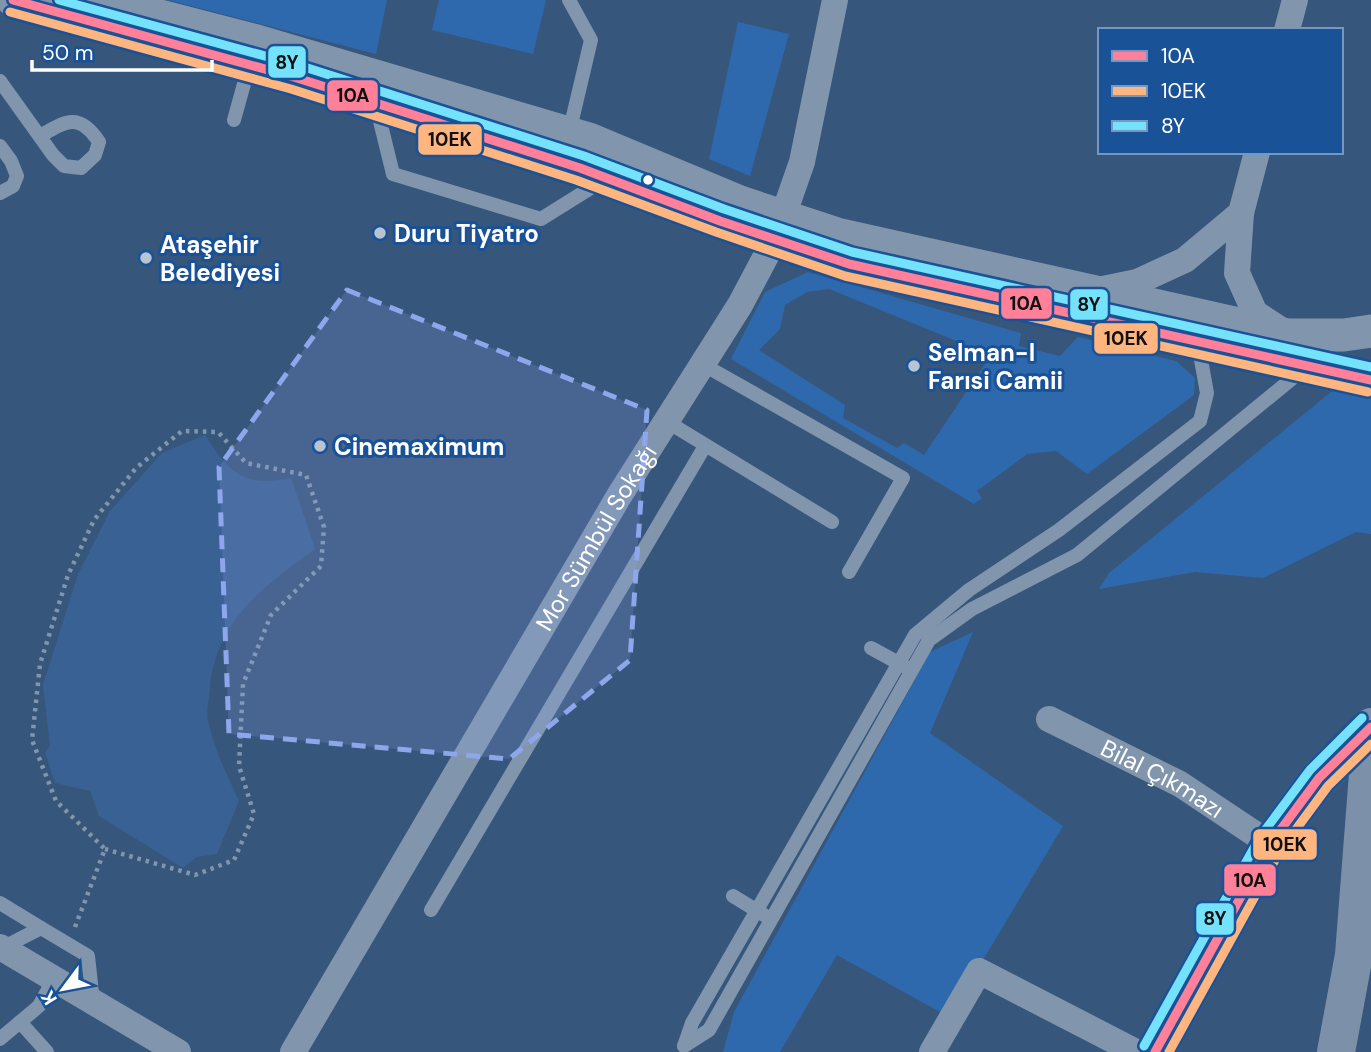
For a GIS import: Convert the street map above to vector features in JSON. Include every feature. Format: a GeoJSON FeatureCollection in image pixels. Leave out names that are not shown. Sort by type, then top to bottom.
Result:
{"type":"FeatureCollection","features":[{"type":"Feature","properties":{"kind":"main road"},"geometry":{"type":"LineString","coordinates":[[1155,1052],[1270,844],[1318,778],[1371,727]]}},
{"type":"Feature","properties":{"kind":"main road"},"geometry":{"type":"LineString","coordinates":[[1336,1052],[1354,955],[1371,735]]}},
{"type":"Feature","properties":{"kind":"main road"},"geometry":{"type":"LineString","coordinates":[[1361,1052],[1371,992]]}},
{"type":"Feature","properties":{"kind":"street"},"geometry":{"type":"LineString","coordinates":[[13,0],[253,54],[569,133],[780,228],[849,264],[1371,380]]}},
{"type":"Feature","properties":{"kind":"street"},"geometry":{"type":"LineString","coordinates":[[98,0],[253,54],[376,103],[607,178],[780,228],[837,234],[1288,335],[1344,335],[1371,331]]}},
{"type":"Feature","properties":{"kind":"street","name":"Mor Sümbül Sokağı"},"geometry":{"type":"LineString","coordinates":[[293,1052],[619,496],[740,305],[780,228],[802,162],[835,0]]}},
{"type":"Feature","properties":{"kind":"street"},"geometry":{"type":"LineString","coordinates":[[1287,28],[1294,0]]}},
{"type":"Feature","properties":{"kind":"street"},"geometry":{"type":"LineString","coordinates":[[1256,154],[1241,214],[1237,273],[1255,313],[1288,335]]}},
{"type":"Feature","properties":{"kind":"street"},"geometry":{"type":"LineString","coordinates":[[1093,291],[1137,282],[1185,260],[1241,214]]}},
{"type":"Feature","properties":{"kind":"street","name":"Bilal Çıkmazı"},"geometry":{"type":"LineString","coordinates":[[1049,719],[1180,784],[1270,844]]}},
{"type":"Feature","properties":{"kind":"street"},"geometry":{"type":"LineString","coordinates":[[1,948],[178,1052]]}},
{"type":"Feature","properties":{"kind":"street"},"geometry":{"type":"LineString","coordinates":[[932,1052],[979,971],[1136,1052]]}},
{"type":"Feature","properties":{"kind":"lane"},"geometry":{"type":"LineString","coordinates":[[569,0],[591,40],[569,133]]}},
{"type":"Feature","properties":{"kind":"lane"},"geometry":{"type":"LineString","coordinates":[[234,120],[253,54]]}},
{"type":"Feature","properties":{"kind":"lane"},"geometry":{"type":"LineString","coordinates":[[0,81],[40,136]]}},
{"type":"Feature","properties":{"kind":"lane"},"geometry":{"type":"LineString","coordinates":[[376,103],[393,174],[541,219],[607,178]]}},
{"type":"Feature","properties":{"kind":"lane"},"geometry":{"type":"LineString","coordinates":[[0,146],[12,161],[17,176],[13,186],[0,193]]}},
{"type":"Feature","properties":{"kind":"lane"},"geometry":{"type":"LineString","coordinates":[[1197,342],[1206,372],[1207,393],[1200,421],[1059,530],[951,604],[915,635],[905,665],[771,919],[709,1030],[684,1046],[692,1023],[757,910],[905,665],[946,626],[1077,555],[1308,366]]}},
{"type":"Feature","properties":{"kind":"lane"},"geometry":{"type":"LineString","coordinates":[[702,364],[903,478],[849,572]]}},
{"type":"Feature","properties":{"kind":"lane"},"geometry":{"type":"LineString","coordinates":[[666,421],[832,522]]}},
{"type":"Feature","properties":{"kind":"lane"},"geometry":{"type":"LineString","coordinates":[[431,910],[705,446]]}},
{"type":"Feature","properties":{"kind":"lane"},"geometry":{"type":"LineString","coordinates":[[871,648],[905,665]]}},
{"type":"Feature","properties":{"kind":"lane"},"geometry":{"type":"LineString","coordinates":[[733,896],[771,919]]}},
{"type":"Feature","properties":{"kind":"lane"},"geometry":{"type":"LineString","coordinates":[[0,903],[88,956],[93,1002]]}},
{"type":"Feature","properties":{"kind":"lane"},"geometry":{"type":"LineString","coordinates":[[1,948],[41,928]]}},
{"type":"Feature","properties":{"kind":"lane"},"geometry":{"type":"LineString","coordinates":[[0,1039],[39,1006],[54,979]]}},
{"type":"Feature","properties":{"kind":"lane"},"geometry":{"type":"LineString","coordinates":[[20,1022],[47,1052]]}},
{"type":"Feature","properties":{"kind":"path"},"geometry":{"type":"LineString","coordinates":[[182,431],[218,432],[246,463],[306,475],[324,527],[321,566],[271,615],[243,684],[239,766],[254,814],[234,860],[195,874],[105,849],[57,802],[32,740],[40,663],[68,575],[94,520],[136,468],[182,431]]}},
{"type":"Feature","properties":{"kind":"path"},"geometry":{"type":"LineString","coordinates":[[69,944],[105,849]]}},
{"type":"Feature","properties":{"kind":"highlighted area"},"geometry":{"type":"Polygon","coordinates":[[[347,290],[647,410],[630,660],[509,759],[229,734],[219,467],[347,290]]]}},
{"type":"Feature","properties":{"kind":"shaded area"},"geometry":{"type":"Polygon","coordinates":[[[168,0],[387,0],[376,54],[168,0]]]}},
{"type":"Feature","properties":{"kind":"shaded area"},"geometry":{"type":"Polygon","coordinates":[[[439,0],[546,0],[533,54],[432,30],[439,0]]]}},
{"type":"Feature","properties":{"kind":"shaded area"},"geometry":{"type":"Polygon","coordinates":[[[738,22],[789,34],[750,176],[709,159],[738,22]]]}},
{"type":"Feature","properties":{"kind":"shaded area"},"geometry":{"type":"Polygon","coordinates":[[[808,272],[1021,333],[1019,346],[1060,356],[1078,337],[1176,361],[1195,378],[1194,395],[1087,474],[1056,451],[1027,454],[977,491],[982,498],[974,504],[731,359],[765,292],[808,272]],[[829,289],[807,292],[785,305],[780,329],[759,350],[845,405],[843,418],[897,448],[904,443],[924,455],[991,355],[829,289]]]}},
{"type":"Feature","properties":{"kind":"shaded area"},"geometry":{"type":"Polygon","coordinates":[[[1371,368],[1371,534],[1356,532],[1263,578],[1195,572],[1099,589],[1109,573],[1353,374],[1371,368]]]}},
{"type":"Feature","properties":{"kind":"shaded area"},"geometry":{"type":"Polygon","coordinates":[[[205,435],[222,459],[239,475],[261,481],[291,478],[315,549],[245,607],[221,644],[214,665],[207,717],[217,752],[239,801],[217,854],[197,857],[183,868],[99,816],[90,791],[55,783],[45,752],[50,746],[43,685],[78,574],[110,511],[162,453],[205,435]]]}},
{"type":"Feature","properties":{"kind":"shaded area"},"geometry":{"type":"Polygon","coordinates":[[[973,632],[930,733],[1063,826],[949,1017],[837,955],[780,1052],[723,1052],[734,1012],[930,652],[973,632]]]}},
{"type":"Feature","properties":{"kind":"transit line","name":"10A"},"geometry":{"type":"LineString","coordinates":[[13,0],[294,77],[580,168],[720,221],[849,264],[1371,380]]}},
{"type":"Feature","properties":{"kind":"transit line","name":"8Y"},"geometry":{"type":"LineString","coordinates":[[59,0],[298,65],[584,156],[724,209],[852,252],[1371,367]]}},
{"type":"Feature","properties":{"kind":"transit line","name":"10EK"},"geometry":{"type":"LineString","coordinates":[[10,12],[291,89],[576,180],[845,276],[1368,392]]}},
{"type":"Feature","properties":{"kind":"transit line","name":"8Y"},"geometry":{"type":"LineString","coordinates":[[1144,1046],[1260,837],[1310,770],[1362,718]]}},
{"type":"Feature","properties":{"kind":"transit line","name":"10A"},"geometry":{"type":"LineString","coordinates":[[1155,1052],[1270,844],[1319,778],[1371,727]]}},
{"type":"Feature","properties":{"kind":"transit line","name":"10EK"},"geometry":{"type":"LineString","coordinates":[[1169,1052],[1280,851],[1328,786],[1371,744]]}},
{"type":"Feature","properties":{"kind":"place","name":"Duru Tiyatro"},"geometry":{"type":"Point","coordinates":[380,233]}},
{"type":"Feature","properties":{"kind":"place","name":"Ataşehir Belediyesi"},"geometry":{"type":"Point","coordinates":[146,258]}},
{"type":"Feature","properties":{"kind":"place","name":"Selman-I Farısi Camii"},"geometry":{"type":"Point","coordinates":[914,366]}},
{"type":"Feature","properties":{"kind":"place","name":"Cinemaximum"},"geometry":{"type":"Point","coordinates":[320,446]}}]}
